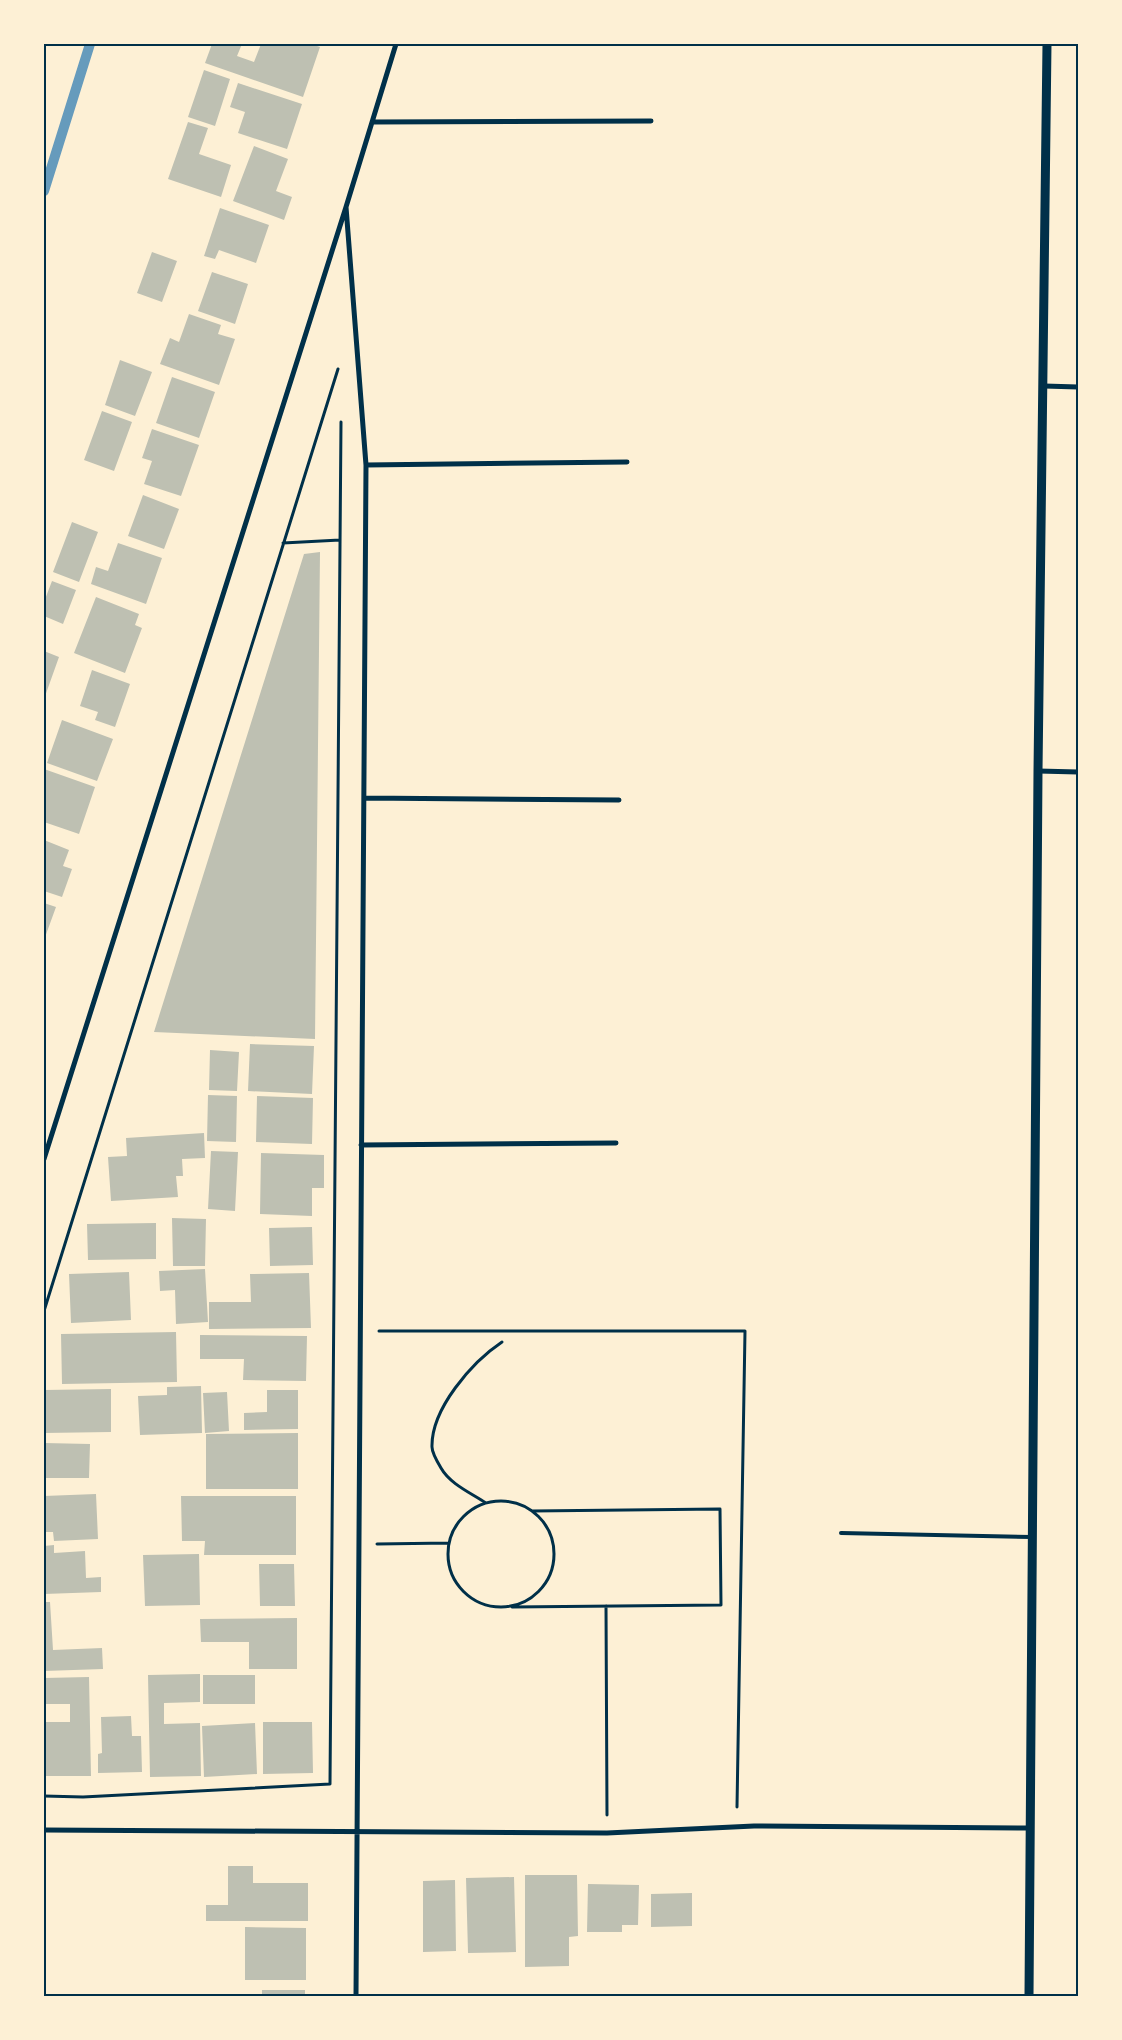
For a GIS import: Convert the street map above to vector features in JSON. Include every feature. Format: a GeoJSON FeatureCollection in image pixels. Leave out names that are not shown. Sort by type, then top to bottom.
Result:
{"type":"FeatureCollection","features":[{"type":"Feature","properties":{"kind":"street"},"geometry":{"type":"LineString","coordinates":[[44,1159],[396,44]]}},
{"type":"Feature","properties":{"kind":"street"},"geometry":{"type":"LineString","coordinates":[[1029,1996],[1038,771],[1047,44]]}},
{"type":"Feature","properties":{"kind":"street"},"geometry":{"type":"LineString","coordinates":[[372,122],[651,121]]}},
{"type":"Feature","properties":{"kind":"street"},"geometry":{"type":"LineString","coordinates":[[346,207],[366,465],[359,1331],[359,1834],[356,1996]]}},
{"type":"Feature","properties":{"kind":"street"},"geometry":{"type":"LineString","coordinates":[[1044,386],[1078,387]]}},
{"type":"Feature","properties":{"kind":"street"},"geometry":{"type":"LineString","coordinates":[[366,465],[627,462]]}},
{"type":"Feature","properties":{"kind":"street"},"geometry":{"type":"LineString","coordinates":[[1038,771],[1078,772]]}},
{"type":"Feature","properties":{"kind":"street"},"geometry":{"type":"LineString","coordinates":[[364,798],[620,800]]}},
{"type":"Feature","properties":{"kind":"street"},"geometry":{"type":"LineString","coordinates":[[361,1145],[616,1143]]}},
{"type":"Feature","properties":{"kind":"street"},"geometry":{"type":"LineString","coordinates":[[44,1830],[359,1834],[607,1833],[737,1827],[846,1826],[1031,1828]]}},
{"type":"Feature","properties":{"kind":"lane"},"geometry":{"type":"LineString","coordinates":[[841,1532],[1032,1537]]}},
{"type":"Feature","properties":{"kind":"path"},"geometry":{"type":"LineString","coordinates":[[44,1311],[340,366],[342,376]]}},
{"type":"Feature","properties":{"kind":"path"},"geometry":{"type":"LineString","coordinates":[[44,1796],[83,1797],[330,1784],[342,415]]}},
{"type":"Feature","properties":{"kind":"path"},"geometry":{"type":"LineString","coordinates":[[283,543],[340,540]]}},
{"type":"Feature","properties":{"kind":"path"},"geometry":{"type":"LineString","coordinates":[[359,1331],[745,1331],[737,1827]]}},
{"type":"Feature","properties":{"kind":"path"},"geometry":{"type":"LineString","coordinates":[[486,1503],[456,1484],[441,1469],[432,1448],[436,1422],[450,1395],[486,1352],[502,1342]]}},
{"type":"Feature","properties":{"kind":"path"},"geometry":{"type":"LineString","coordinates":[[512,1607],[529,1600],[542,1589],[551,1574],[554,1557],[552,1539],[545,1524],[532,1511],[518,1504],[503,1501],[486,1503],[473,1509],[462,1518],[454,1530],[449,1543],[448,1561],[453,1578],[464,1592],[478,1602],[495,1608],[721,1605],[720,1509],[532,1511]]}},
{"type":"Feature","properties":{"kind":"path"},"geometry":{"type":"LineString","coordinates":[[358,1544],[449,1543]]}},
{"type":"Feature","properties":{"kind":"path"},"geometry":{"type":"LineString","coordinates":[[606,1606],[607,1833]]}},
{"type":"Feature","properties":{"kind":"building"},"geometry":{"type":"Polygon","coordinates":[[[212,44],[242,44],[237,56],[254,62],[261,44],[311,44],[320,47],[303,97],[205,63],[212,44]]]}},
{"type":"Feature","properties":{"kind":"building"},"geometry":{"type":"Polygon","coordinates":[[[204,70],[230,79],[215,126],[188,117],[204,70]]]}},
{"type":"Feature","properties":{"kind":"building"},"geometry":{"type":"Polygon","coordinates":[[[238,83],[302,104],[287,149],[238,133],[245,112],[230,107],[238,83]]]}},
{"type":"Feature","properties":{"kind":"building"},"geometry":{"type":"Polygon","coordinates":[[[188,122],[208,128],[199,154],[231,165],[221,197],[168,179],[188,122]]]}},
{"type":"Feature","properties":{"kind":"building"},"geometry":{"type":"Polygon","coordinates":[[[254,146],[288,159],[276,191],[292,197],[284,220],[233,201],[254,146]]]}},
{"type":"Feature","properties":{"kind":"building"},"geometry":{"type":"Polygon","coordinates":[[[220,208],[269,225],[256,263],[219,250],[215,259],[204,256],[220,208]]]}},
{"type":"Feature","properties":{"kind":"building"},"geometry":{"type":"Polygon","coordinates":[[[152,252],[177,261],[162,302],[137,293],[152,252]]]}},
{"type":"Feature","properties":{"kind":"building"},"geometry":{"type":"Polygon","coordinates":[[[212,272],[248,284],[235,324],[198,311],[212,272]]]}},
{"type":"Feature","properties":{"kind":"building"},"geometry":{"type":"Polygon","coordinates":[[[189,314],[221,325],[218,334],[235,339],[219,385],[160,364],[170,338],[179,342],[189,314]]]}},
{"type":"Feature","properties":{"kind":"building"},"geometry":{"type":"Polygon","coordinates":[[[120,360],[152,372],[135,416],[105,405],[120,360]]]}},
{"type":"Feature","properties":{"kind":"building"},"geometry":{"type":"Polygon","coordinates":[[[172,377],[215,392],[199,438],[156,423],[172,377]]]}},
{"type":"Feature","properties":{"kind":"building"},"geometry":{"type":"Polygon","coordinates":[[[102,411],[132,422],[114,471],[84,460],[102,411]]]}},
{"type":"Feature","properties":{"kind":"building"},"geometry":{"type":"Polygon","coordinates":[[[152,429],[199,445],[181,496],[144,484],[152,461],[142,458],[152,429]]]}},
{"type":"Feature","properties":{"kind":"building"},"geometry":{"type":"Polygon","coordinates":[[[143,495],[179,509],[164,549],[128,536],[143,495]]]}},
{"type":"Feature","properties":{"kind":"building"},"geometry":{"type":"Polygon","coordinates":[[[72,522],[98,532],[79,582],[53,572],[72,522]]]}},
{"type":"Feature","properties":{"kind":"building"},"geometry":{"type":"Polygon","coordinates":[[[118,543],[162,558],[146,604],[91,584],[96,567],[108,571],[118,543]]]}},
{"type":"Feature","properties":{"kind":"building"},"geometry":{"type":"Polygon","coordinates":[[[320,552],[315,1039],[154,1032],[304,554],[320,552]]]}},
{"type":"Feature","properties":{"kind":"building"},"geometry":{"type":"Polygon","coordinates":[[[52,581],[76,590],[63,624],[44,616],[44,602],[52,581]]]}},
{"type":"Feature","properties":{"kind":"building"},"geometry":{"type":"Polygon","coordinates":[[[96,597],[139,614],[135,625],[142,628],[125,673],[74,653],[96,597]]]}},
{"type":"Feature","properties":{"kind":"building"},"geometry":{"type":"Polygon","coordinates":[[[44,651],[59,657],[44,699],[44,651]]]}},
{"type":"Feature","properties":{"kind":"building"},"geometry":{"type":"Polygon","coordinates":[[[92,670],[130,684],[115,727],[95,720],[98,712],[80,706],[92,670]]]}},
{"type":"Feature","properties":{"kind":"building"},"geometry":{"type":"Polygon","coordinates":[[[62,720],[113,739],[97,781],[47,763],[62,720]]]}},
{"type":"Feature","properties":{"kind":"building"},"geometry":{"type":"Polygon","coordinates":[[[44,769],[95,787],[79,834],[44,822],[44,769]]]}},
{"type":"Feature","properties":{"kind":"building"},"geometry":{"type":"Polygon","coordinates":[[[44,840],[69,850],[63,866],[72,869],[62,897],[44,891],[44,840]]]}},
{"type":"Feature","properties":{"kind":"building"},"geometry":{"type":"Polygon","coordinates":[[[44,903],[56,907],[44,940],[44,903]]]}},
{"type":"Feature","properties":{"kind":"building"},"geometry":{"type":"Polygon","coordinates":[[[250,1044],[314,1046],[312,1094],[248,1091],[250,1044]]]}},
{"type":"Feature","properties":{"kind":"building"},"geometry":{"type":"Polygon","coordinates":[[[210,1050],[239,1052],[237,1091],[209,1090],[210,1050]]]}},
{"type":"Feature","properties":{"kind":"building"},"geometry":{"type":"Polygon","coordinates":[[[208,1095],[237,1096],[236,1142],[207,1141],[208,1095]]]}},
{"type":"Feature","properties":{"kind":"building"},"geometry":{"type":"Polygon","coordinates":[[[257,1096],[313,1098],[312,1144],[256,1142],[257,1096]]]}},
{"type":"Feature","properties":{"kind":"building"},"geometry":{"type":"Polygon","coordinates":[[[204,1133],[205,1158],[182,1159],[183,1176],[176,1176],[178,1197],[111,1201],[108,1157],[127,1156],[126,1138],[204,1133]]]}},
{"type":"Feature","properties":{"kind":"building"},"geometry":{"type":"Polygon","coordinates":[[[211,1151],[238,1152],[235,1211],[208,1209],[211,1151]]]}},
{"type":"Feature","properties":{"kind":"building"},"geometry":{"type":"Polygon","coordinates":[[[261,1153],[324,1155],[324,1188],[312,1188],[312,1216],[260,1214],[261,1153]]]}},
{"type":"Feature","properties":{"kind":"building"},"geometry":{"type":"Polygon","coordinates":[[[172,1218],[206,1219],[205,1266],[173,1266],[172,1218]]]}},
{"type":"Feature","properties":{"kind":"building"},"geometry":{"type":"Polygon","coordinates":[[[156,1223],[156,1259],[88,1260],[87,1224],[156,1223]]]}},
{"type":"Feature","properties":{"kind":"building"},"geometry":{"type":"Polygon","coordinates":[[[312,1227],[313,1265],[270,1266],[269,1228],[312,1227]]]}},
{"type":"Feature","properties":{"kind":"building"},"geometry":{"type":"Polygon","coordinates":[[[205,1269],[208,1322],[176,1324],[175,1290],[160,1291],[159,1271],[205,1269]]]}},
{"type":"Feature","properties":{"kind":"building"},"geometry":{"type":"Polygon","coordinates":[[[129,1272],[131,1320],[71,1323],[69,1274],[129,1272]]]}},
{"type":"Feature","properties":{"kind":"building"},"geometry":{"type":"Polygon","coordinates":[[[309,1273],[311,1328],[209,1329],[209,1302],[251,1302],[250,1274],[309,1273]]]}},
{"type":"Feature","properties":{"kind":"building"},"geometry":{"type":"Polygon","coordinates":[[[176,1332],[177,1382],[62,1384],[61,1334],[176,1332]]]}},
{"type":"Feature","properties":{"kind":"building"},"geometry":{"type":"Polygon","coordinates":[[[200,1335],[307,1336],[306,1381],[243,1380],[244,1359],[200,1359],[200,1335]]]}},
{"type":"Feature","properties":{"kind":"building"},"geometry":{"type":"Polygon","coordinates":[[[201,1386],[202,1433],[140,1435],[138,1396],[167,1395],[167,1387],[201,1386]]]}},
{"type":"Feature","properties":{"kind":"building"},"geometry":{"type":"Polygon","coordinates":[[[111,1389],[111,1432],[44,1433],[44,1390],[111,1389]]]}},
{"type":"Feature","properties":{"kind":"building"},"geometry":{"type":"Polygon","coordinates":[[[267,1390],[298,1390],[298,1429],[244,1430],[244,1413],[267,1412],[267,1390]]]}},
{"type":"Feature","properties":{"kind":"building"},"geometry":{"type":"Polygon","coordinates":[[[227,1392],[229,1431],[205,1433],[203,1393],[227,1392]]]}},
{"type":"Feature","properties":{"kind":"building"},"geometry":{"type":"Polygon","coordinates":[[[298,1433],[298,1489],[206,1489],[206,1434],[298,1433]]]}},
{"type":"Feature","properties":{"kind":"building"},"geometry":{"type":"Polygon","coordinates":[[[44,1443],[90,1444],[89,1478],[44,1478],[44,1443]]]}},
{"type":"Feature","properties":{"kind":"building"},"geometry":{"type":"Polygon","coordinates":[[[96,1494],[98,1539],[54,1541],[53,1532],[44,1532],[44,1496],[96,1494]]]}},
{"type":"Feature","properties":{"kind":"building"},"geometry":{"type":"Polygon","coordinates":[[[181,1496],[296,1496],[296,1555],[204,1555],[205,1541],[182,1541],[181,1496]]]}},
{"type":"Feature","properties":{"kind":"building"},"geometry":{"type":"Polygon","coordinates":[[[54,1545],[54,1553],[85,1551],[86,1578],[101,1577],[101,1592],[44,1594],[44,1546],[54,1545]]]}},
{"type":"Feature","properties":{"kind":"building"},"geometry":{"type":"Polygon","coordinates":[[[199,1554],[200,1605],[145,1606],[143,1555],[199,1554]]]}},
{"type":"Feature","properties":{"kind":"building"},"geometry":{"type":"Polygon","coordinates":[[[259,1564],[294,1564],[295,1606],[260,1606],[259,1564]]]}},
{"type":"Feature","properties":{"kind":"building"},"geometry":{"type":"Polygon","coordinates":[[[44,1602],[50,1602],[53,1650],[102,1648],[103,1669],[44,1671],[44,1602]]]}},
{"type":"Feature","properties":{"kind":"building"},"geometry":{"type":"Polygon","coordinates":[[[297,1618],[297,1669],[249,1669],[249,1642],[201,1642],[200,1619],[297,1618]]]}},
{"type":"Feature","properties":{"kind":"building"},"geometry":{"type":"Polygon","coordinates":[[[200,1674],[200,1702],[164,1703],[164,1724],[200,1723],[201,1776],[150,1777],[148,1675],[200,1674]]]}},
{"type":"Feature","properties":{"kind":"building"},"geometry":{"type":"Polygon","coordinates":[[[203,1675],[255,1675],[255,1704],[203,1704],[203,1675]]]}},
{"type":"Feature","properties":{"kind":"building"},"geometry":{"type":"Polygon","coordinates":[[[89,1677],[91,1776],[44,1776],[44,1722],[70,1722],[70,1704],[44,1704],[44,1678],[89,1677]]]}},
{"type":"Feature","properties":{"kind":"building"},"geometry":{"type":"Polygon","coordinates":[[[131,1716],[132,1736],[141,1736],[142,1772],[98,1773],[98,1754],[102,1753],[101,1717],[131,1716]]]}},
{"type":"Feature","properties":{"kind":"building"},"geometry":{"type":"Polygon","coordinates":[[[263,1722],[312,1722],[313,1773],[263,1774],[263,1722]]]}},
{"type":"Feature","properties":{"kind":"building"},"geometry":{"type":"Polygon","coordinates":[[[255,1723],[257,1774],[204,1777],[202,1726],[255,1723]]]}},
{"type":"Feature","properties":{"kind":"building"},"geometry":{"type":"Polygon","coordinates":[[[228,1866],[253,1866],[253,1883],[308,1883],[308,1921],[206,1921],[206,1905],[228,1905],[228,1866]]]}},
{"type":"Feature","properties":{"kind":"building"},"geometry":{"type":"Polygon","coordinates":[[[525,1875],[577,1875],[578,1936],[569,1937],[569,1966],[525,1967],[525,1875]]]}},
{"type":"Feature","properties":{"kind":"building"},"geometry":{"type":"Polygon","coordinates":[[[514,1877],[516,1952],[468,1953],[466,1878],[514,1877]]]}},
{"type":"Feature","properties":{"kind":"building"},"geometry":{"type":"Polygon","coordinates":[[[455,1880],[456,1951],[423,1952],[423,1881],[455,1880]]]}},
{"type":"Feature","properties":{"kind":"building"},"geometry":{"type":"Polygon","coordinates":[[[588,1884],[639,1885],[638,1925],[622,1925],[622,1932],[587,1932],[588,1884]]]}},
{"type":"Feature","properties":{"kind":"building"},"geometry":{"type":"Polygon","coordinates":[[[692,1893],[692,1926],[651,1927],[651,1894],[692,1893]]]}},
{"type":"Feature","properties":{"kind":"building"},"geometry":{"type":"Polygon","coordinates":[[[245,1927],[306,1928],[306,1980],[245,1980],[245,1927]]]}},
{"type":"Feature","properties":{"kind":"building"},"geometry":{"type":"Polygon","coordinates":[[[262,1990],[305,1990],[305,1996],[262,1996],[262,1990]]]}},
{"type":"Feature","properties":{"kind":"waterway"},"geometry":{"type":"LineString","coordinates":[[44,191],[90,44]]}}]}
